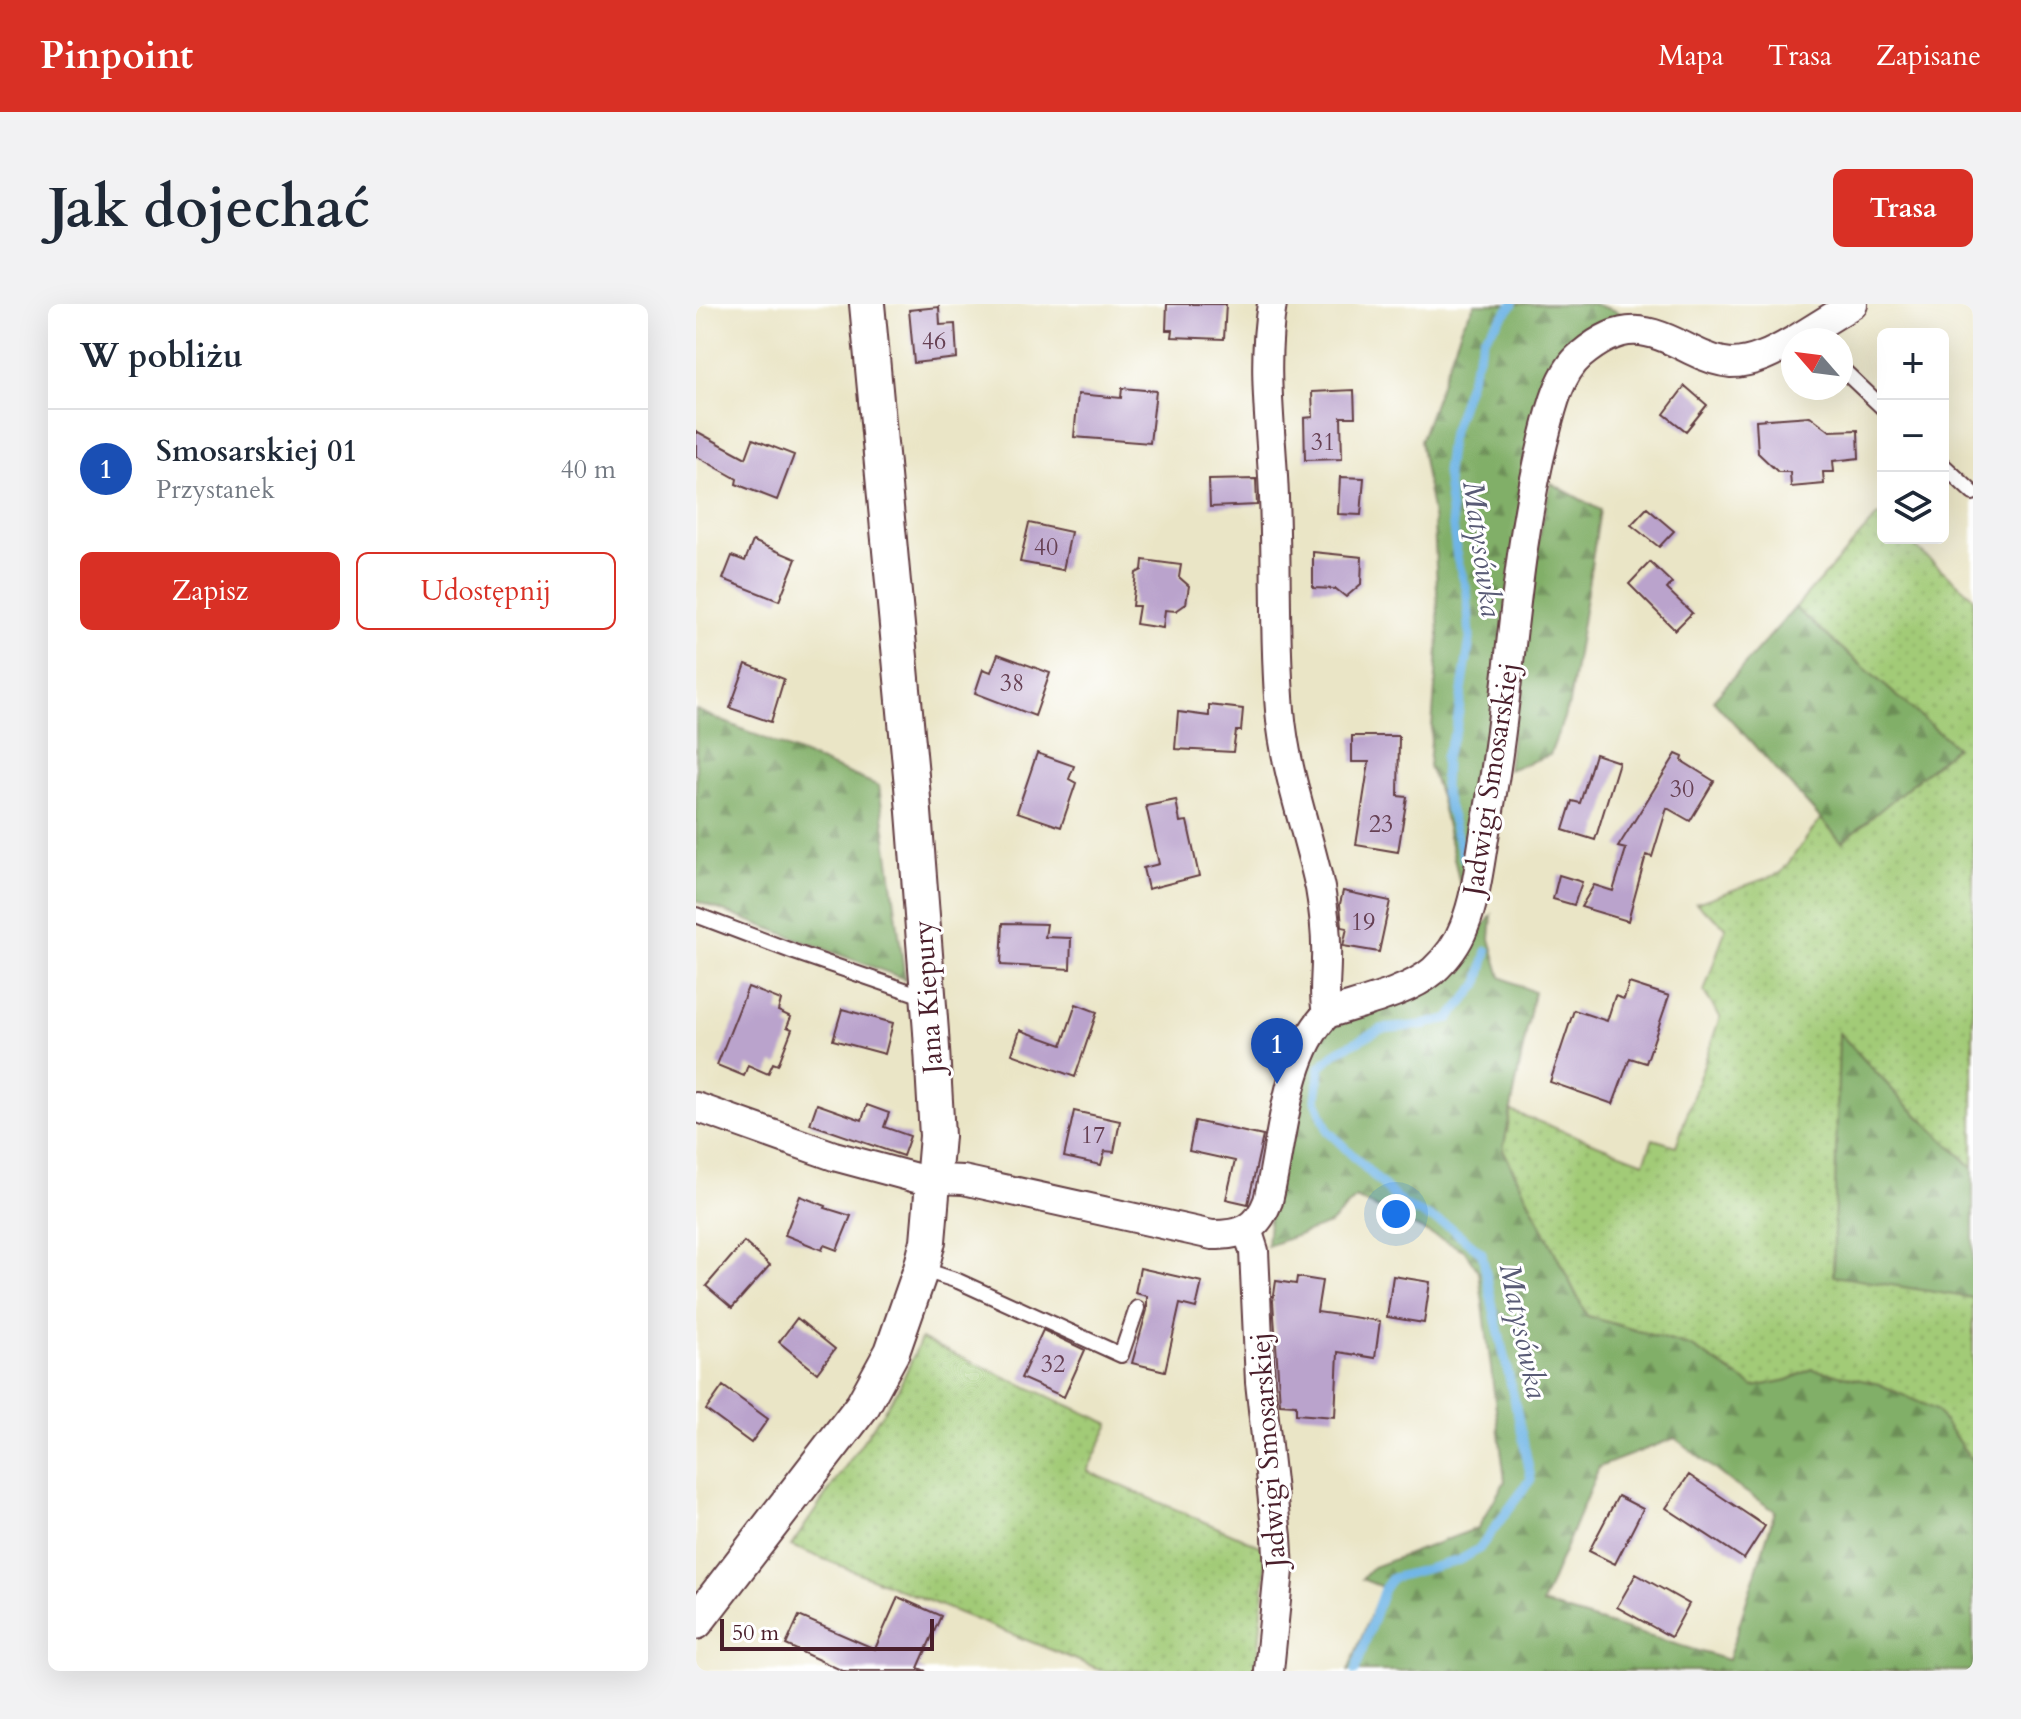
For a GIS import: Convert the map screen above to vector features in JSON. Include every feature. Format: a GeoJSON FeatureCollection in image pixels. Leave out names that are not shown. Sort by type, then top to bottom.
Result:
{"type":"FeatureCollection","features":[{"type":"Feature","properties":{"kind":"street","name":"Jana Kiepury"},"geometry":{"type":"LineString","coordinates":[[696,1622],[863,1405],[892,1352],[928,1241],[937,1136],[929,998],[867,304]]}},
{"type":"Feature","properties":{"kind":"street"},"geometry":{"type":"LineString","coordinates":[[696,1107],[856,1162],[916,1178],[963,1180],[1212,1235],[1229,1235],[1247,1229],[1262,1218],[1296,1068],[1305,1041],[1327,1014],[1323,992],[1326,928],[1319,887],[1289,776],[1280,711],[1274,497],[1266,372],[1272,304]]}},
{"type":"Feature","properties":{"kind":"street"},"geometry":{"type":"LineString","coordinates":[[1829,328],[1853,304]]}},
{"type":"Feature","properties":{"kind":"street","name":"Jadwigi Smosarskiej"},"geometry":{"type":"LineString","coordinates":[[1327,1014],[1416,983],[1434,970],[1451,951],[1464,927],[1473,897],[1500,750],[1526,523],[1550,416],[1564,380],[1577,358],[1602,338],[1625,329],[1647,330],[1702,356],[1729,363],[1752,361],[1781,347]]}},
{"type":"Feature","properties":{"kind":"street","name":"Jadwigi Smosarskiej"},"geometry":{"type":"LineString","coordinates":[[1247,1229],[1254,1251],[1260,1382],[1278,1548],[1279,1570],[1269,1671]]}},
{"type":"Feature","properties":{"kind":"lane"},"geometry":{"type":"LineString","coordinates":[[1853,379],[1877,402]]}},
{"type":"Feature","properties":{"kind":"lane"},"geometry":{"type":"LineString","coordinates":[[1949,471],[1973,493]]}},
{"type":"Feature","properties":{"kind":"lane"},"geometry":{"type":"LineString","coordinates":[[696,915],[929,998]]}},
{"type":"Feature","properties":{"kind":"lane"},"geometry":{"type":"LineString","coordinates":[[921,1269],[958,1281],[1121,1355],[1137,1308]]}},
{"type":"Feature","properties":{"kind":"green space"},"geometry":{"type":"Polygon","coordinates":[[[1475,304],[1593,304],[1616,311],[1630,321],[1567,358],[1461,889],[1440,796],[1429,766],[1439,636],[1434,522],[1420,441],[1462,326],[1475,304]]]}},
{"type":"Feature","properties":{"kind":"green space"},"geometry":{"type":"Polygon","coordinates":[[[1551,483],[1600,510],[1569,704],[1550,755],[1508,770],[1528,588],[1551,483]]]}},
{"type":"Feature","properties":{"kind":"green space"},"geometry":{"type":"Polygon","coordinates":[[[1877,516],[1877,544],[1912,544],[1973,597],[1973,1168],[1901,1099],[1840,1034],[1833,1275],[1973,1298],[1973,1462],[1936,1410],[1812,1369],[1788,1380],[1754,1387],[1692,1347],[1587,1316],[1503,1149],[1511,1111],[1644,1162],[1653,1139],[1676,1146],[1720,1017],[1704,992],[1726,927],[1696,903],[1781,873],[1822,817],[1842,841],[1956,747],[1795,608],[1877,516]]]}},
{"type":"Feature","properties":{"kind":"green space"},"geometry":{"type":"Polygon","coordinates":[[[1795,608],[1956,747],[1842,842],[1713,700],[1795,608]]]}},
{"type":"Feature","properties":{"kind":"green space"},"geometry":{"type":"Polygon","coordinates":[[[696,710],[879,786],[905,979],[696,901],[696,710]]]}},
{"type":"Feature","properties":{"kind":"green space"},"geometry":{"type":"Polygon","coordinates":[[[1492,915],[1490,939],[1501,977],[1534,992],[1503,1150],[1587,1316],[1692,1347],[1754,1387],[1788,1380],[1812,1369],[1879,1384],[1936,1410],[1973,1462],[1973,1671],[1348,1671],[1382,1587],[1362,1579],[1373,1567],[1478,1528],[1505,1481],[1479,1272],[1464,1250],[1356,1198],[1330,1224],[1267,1246],[1269,1220],[1304,1066],[1323,1033],[1467,947],[1492,915]],[[1675,1438],[1599,1467],[1542,1604],[1728,1660],[1775,1511],[1732,1483],[1675,1438]]]}},
{"type":"Feature","properties":{"kind":"green space"},"geometry":{"type":"Polygon","coordinates":[[[1839,1033],[1901,1099],[1973,1168],[1973,1298],[1833,1276],[1839,1033]]]}},
{"type":"Feature","properties":{"kind":"green space"},"geometry":{"type":"Polygon","coordinates":[[[921,1339],[1110,1424],[1087,1471],[1267,1549],[1257,1671],[1104,1671],[791,1546],[898,1390],[921,1339]]]}},
{"type":"Feature","properties":{"kind":"building"},"geometry":{"type":"Polygon","coordinates":[[[1167,304],[1226,304],[1224,339],[1172,337],[1173,330],[1166,330],[1167,304]]]}},
{"type":"Feature","properties":{"kind":"building"},"geometry":{"type":"Polygon","coordinates":[[[939,307],[940,325],[955,324],[957,358],[914,363],[909,310],[939,307]]]}},
{"type":"Feature","properties":{"kind":"building"},"geometry":{"type":"Polygon","coordinates":[[[1685,386],[1707,405],[1686,431],[1664,414],[1685,386]]]}},
{"type":"Feature","properties":{"kind":"building"},"geometry":{"type":"Polygon","coordinates":[[[1122,388],[1156,391],[1150,443],[1074,437],[1078,394],[1121,398],[1122,388]]]}},
{"type":"Feature","properties":{"kind":"building"},"geometry":{"type":"Polygon","coordinates":[[[1354,390],[1355,417],[1341,417],[1342,459],[1305,460],[1304,418],[1313,417],[1312,392],[1354,390]]]}},
{"type":"Feature","properties":{"kind":"building"},"geometry":{"type":"Polygon","coordinates":[[[1810,416],[1830,431],[1858,430],[1859,458],[1833,461],[1834,472],[1823,472],[1824,484],[1791,487],[1790,472],[1778,472],[1758,453],[1756,420],[1810,416]]]}},
{"type":"Feature","properties":{"kind":"building"},"geometry":{"type":"Polygon","coordinates":[[[696,431],[746,458],[753,439],[794,455],[777,500],[736,484],[737,479],[696,456],[696,431]]]}},
{"type":"Feature","properties":{"kind":"building"},"geometry":{"type":"Polygon","coordinates":[[[1340,477],[1364,478],[1361,515],[1338,514],[1340,477]]]}},
{"type":"Feature","properties":{"kind":"building"},"geometry":{"type":"Polygon","coordinates":[[[1256,479],[1257,505],[1210,507],[1209,480],[1256,479]]]}},
{"type":"Feature","properties":{"kind":"building"},"geometry":{"type":"Polygon","coordinates":[[[1647,508],[1674,531],[1659,547],[1631,525],[1647,508]]]}},
{"type":"Feature","properties":{"kind":"building"},"geometry":{"type":"Polygon","coordinates":[[[1029,523],[1071,532],[1063,570],[1020,562],[1029,523]]]}},
{"type":"Feature","properties":{"kind":"building"},"geometry":{"type":"Polygon","coordinates":[[[753,541],[796,559],[779,601],[723,579],[732,556],[745,561],[753,541]]]}},
{"type":"Feature","properties":{"kind":"building"},"geometry":{"type":"Polygon","coordinates":[[[1313,552],[1362,557],[1361,584],[1346,597],[1336,589],[1313,588],[1313,552]]]}},
{"type":"Feature","properties":{"kind":"building"},"geometry":{"type":"Polygon","coordinates":[[[1143,560],[1181,565],[1179,577],[1189,586],[1186,604],[1176,611],[1165,610],[1163,628],[1136,624],[1139,606],[1132,606],[1136,573],[1142,570],[1143,560]]]}},
{"type":"Feature","properties":{"kind":"building"},"geometry":{"type":"Polygon","coordinates":[[[1650,562],[1672,583],[1667,589],[1692,613],[1675,630],[1629,584],[1650,562]]]}},
{"type":"Feature","properties":{"kind":"building"},"geometry":{"type":"Polygon","coordinates":[[[998,654],[1050,673],[1035,716],[975,693],[983,669],[991,672],[998,654]]]}},
{"type":"Feature","properties":{"kind":"building"},"geometry":{"type":"Polygon","coordinates":[[[746,664],[784,679],[771,722],[730,708],[746,664]]]}},
{"type":"Feature","properties":{"kind":"building"},"geometry":{"type":"Polygon","coordinates":[[[1209,705],[1243,709],[1241,731],[1236,731],[1233,752],[1175,749],[1178,712],[1209,716],[1209,705]]]}},
{"type":"Feature","properties":{"kind":"building"},"geometry":{"type":"Polygon","coordinates":[[[1352,736],[1399,736],[1398,796],[1407,797],[1398,852],[1356,845],[1369,762],[1352,762],[1352,736]]]}},
{"type":"Feature","properties":{"kind":"building"},"geometry":{"type":"Polygon","coordinates":[[[1037,753],[1074,766],[1069,779],[1076,783],[1061,827],[1017,812],[1037,753]]]}},
{"type":"Feature","properties":{"kind":"building"},"geometry":{"type":"Polygon","coordinates":[[[1595,754],[1619,762],[1595,840],[1563,830],[1572,801],[1580,803],[1595,754]]]}},
{"type":"Feature","properties":{"kind":"building"},"geometry":{"type":"Polygon","coordinates":[[[1676,754],[1714,781],[1690,821],[1667,808],[1652,857],[1646,855],[1628,921],[1581,907],[1594,885],[1613,891],[1626,849],[1618,847],[1676,754]]]}},
{"type":"Feature","properties":{"kind":"building"},"geometry":{"type":"Polygon","coordinates":[[[1176,800],[1180,822],[1187,821],[1199,876],[1148,889],[1143,868],[1159,864],[1146,806],[1176,800]]]}},
{"type":"Feature","properties":{"kind":"building"},"geometry":{"type":"Polygon","coordinates":[[[1559,875],[1582,882],[1574,905],[1553,899],[1559,875]]]}},
{"type":"Feature","properties":{"kind":"building"},"geometry":{"type":"Polygon","coordinates":[[[1343,891],[1390,901],[1379,952],[1343,946],[1347,928],[1342,927],[1340,904],[1343,891]]]}},
{"type":"Feature","properties":{"kind":"building"},"geometry":{"type":"Polygon","coordinates":[[[1003,923],[1047,924],[1045,937],[1071,938],[1070,969],[1001,965],[1003,923]]]}},
{"type":"Feature","properties":{"kind":"building"},"geometry":{"type":"Polygon","coordinates":[[[1629,983],[1669,996],[1646,1063],[1630,1058],[1613,1104],[1550,1082],[1574,1010],[1607,1021],[1615,996],[1624,999],[1629,983]]]}},
{"type":"Feature","properties":{"kind":"building"},"geometry":{"type":"Polygon","coordinates":[[[748,987],[781,1000],[778,1011],[791,1017],[787,1027],[792,1029],[778,1065],[773,1063],[768,1074],[748,1065],[744,1076],[717,1065],[748,987]]]}},
{"type":"Feature","properties":{"kind":"building"},"geometry":{"type":"Polygon","coordinates":[[[1076,1004],[1097,1012],[1075,1077],[1012,1054],[1020,1030],[1062,1045],[1076,1004]]]}},
{"type":"Feature","properties":{"kind":"building"},"geometry":{"type":"Polygon","coordinates":[[[842,1009],[893,1023],[885,1054],[833,1040],[842,1009]]]}},
{"type":"Feature","properties":{"kind":"building"},"geometry":{"type":"Polygon","coordinates":[[[817,1104],[862,1120],[867,1105],[889,1113],[884,1127],[910,1136],[903,1156],[810,1124],[817,1104]]]}},
{"type":"Feature","properties":{"kind":"building"},"geometry":{"type":"Polygon","coordinates":[[[1074,1111],[1120,1121],[1114,1152],[1105,1151],[1101,1165],[1064,1157],[1074,1111]]]}},
{"type":"Feature","properties":{"kind":"building"},"geometry":{"type":"Polygon","coordinates":[[[1195,1121],[1263,1136],[1248,1204],[1226,1199],[1235,1161],[1189,1151],[1195,1121]]]}},
{"type":"Feature","properties":{"kind":"building"},"geometry":{"type":"Polygon","coordinates":[[[800,1196],[851,1216],[837,1250],[824,1245],[822,1250],[785,1235],[800,1196]]]}},
{"type":"Feature","properties":{"kind":"building"},"geometry":{"type":"Polygon","coordinates":[[[744,1242],[770,1265],[732,1308],[706,1286],[744,1242]]]}},
{"type":"Feature","properties":{"kind":"building"},"geometry":{"type":"Polygon","coordinates":[[[1140,1268],[1202,1282],[1196,1308],[1180,1304],[1165,1371],[1132,1363],[1147,1310],[1147,1296],[1135,1293],[1140,1268]]]}},
{"type":"Feature","properties":{"kind":"building"},"geometry":{"type":"Polygon","coordinates":[[[1393,1276],[1430,1282],[1424,1323],[1387,1317],[1393,1276]]]}},
{"type":"Feature","properties":{"kind":"building"},"geometry":{"type":"Polygon","coordinates":[[[1297,1277],[1322,1281],[1317,1312],[1380,1321],[1375,1358],[1338,1352],[1335,1417],[1296,1414],[1296,1405],[1280,1404],[1273,1301],[1276,1281],[1296,1284],[1297,1277]]]}},
{"type":"Feature","properties":{"kind":"building"},"geometry":{"type":"Polygon","coordinates":[[[797,1318],[835,1349],[817,1373],[779,1342],[797,1318]]]}},
{"type":"Feature","properties":{"kind":"building"},"geometry":{"type":"Polygon","coordinates":[[[1043,1330],[1085,1350],[1064,1397],[1021,1378],[1043,1330]]]}},
{"type":"Feature","properties":{"kind":"building"},"geometry":{"type":"Polygon","coordinates":[[[723,1386],[768,1419],[751,1443],[706,1410],[723,1386]]]}},
{"type":"Feature","properties":{"kind":"building"},"geometry":{"type":"Polygon","coordinates":[[[1689,1475],[1765,1526],[1744,1559],[1666,1508],[1689,1475]]]}},
{"type":"Feature","properties":{"kind":"building"},"geometry":{"type":"Polygon","coordinates":[[[1618,1496],[1643,1509],[1615,1564],[1589,1551],[1618,1496]]]}},
{"type":"Feature","properties":{"kind":"building"},"geometry":{"type":"Polygon","coordinates":[[[1636,1574],[1689,1604],[1671,1637],[1617,1607],[1636,1574]]]}},
{"type":"Feature","properties":{"kind":"building"},"geometry":{"type":"Polygon","coordinates":[[[898,1597],[941,1616],[918,1668],[926,1671],[843,1671],[786,1645],[799,1616],[875,1649],[898,1597]]]}},
{"type":"Feature","properties":{"kind":"waterway","name":"Matysówka"},"geometry":{"type":"LineString","coordinates":[[1464,859],[1444,791],[1445,757],[1456,730],[1470,639],[1467,591],[1457,558],[1446,472],[1450,439],[1484,338],[1513,304]]}},
{"type":"Feature","properties":{"kind":"waterway","name":"Matysówka"},"geometry":{"type":"LineString","coordinates":[[1355,1671],[1384,1589],[1392,1578],[1460,1560],[1479,1549],[1531,1479],[1482,1253],[1450,1227],[1403,1205],[1328,1131],[1316,1100],[1320,1067],[1338,1051],[1381,1029],[1423,1025],[1450,1018],[1479,983],[1487,951]]}},
{"type":"Feature","properties":{"kind":"place","name":"Smosarskiej 01"},"geometry":{"type":"Point","coordinates":[1277,1084]}}]}
